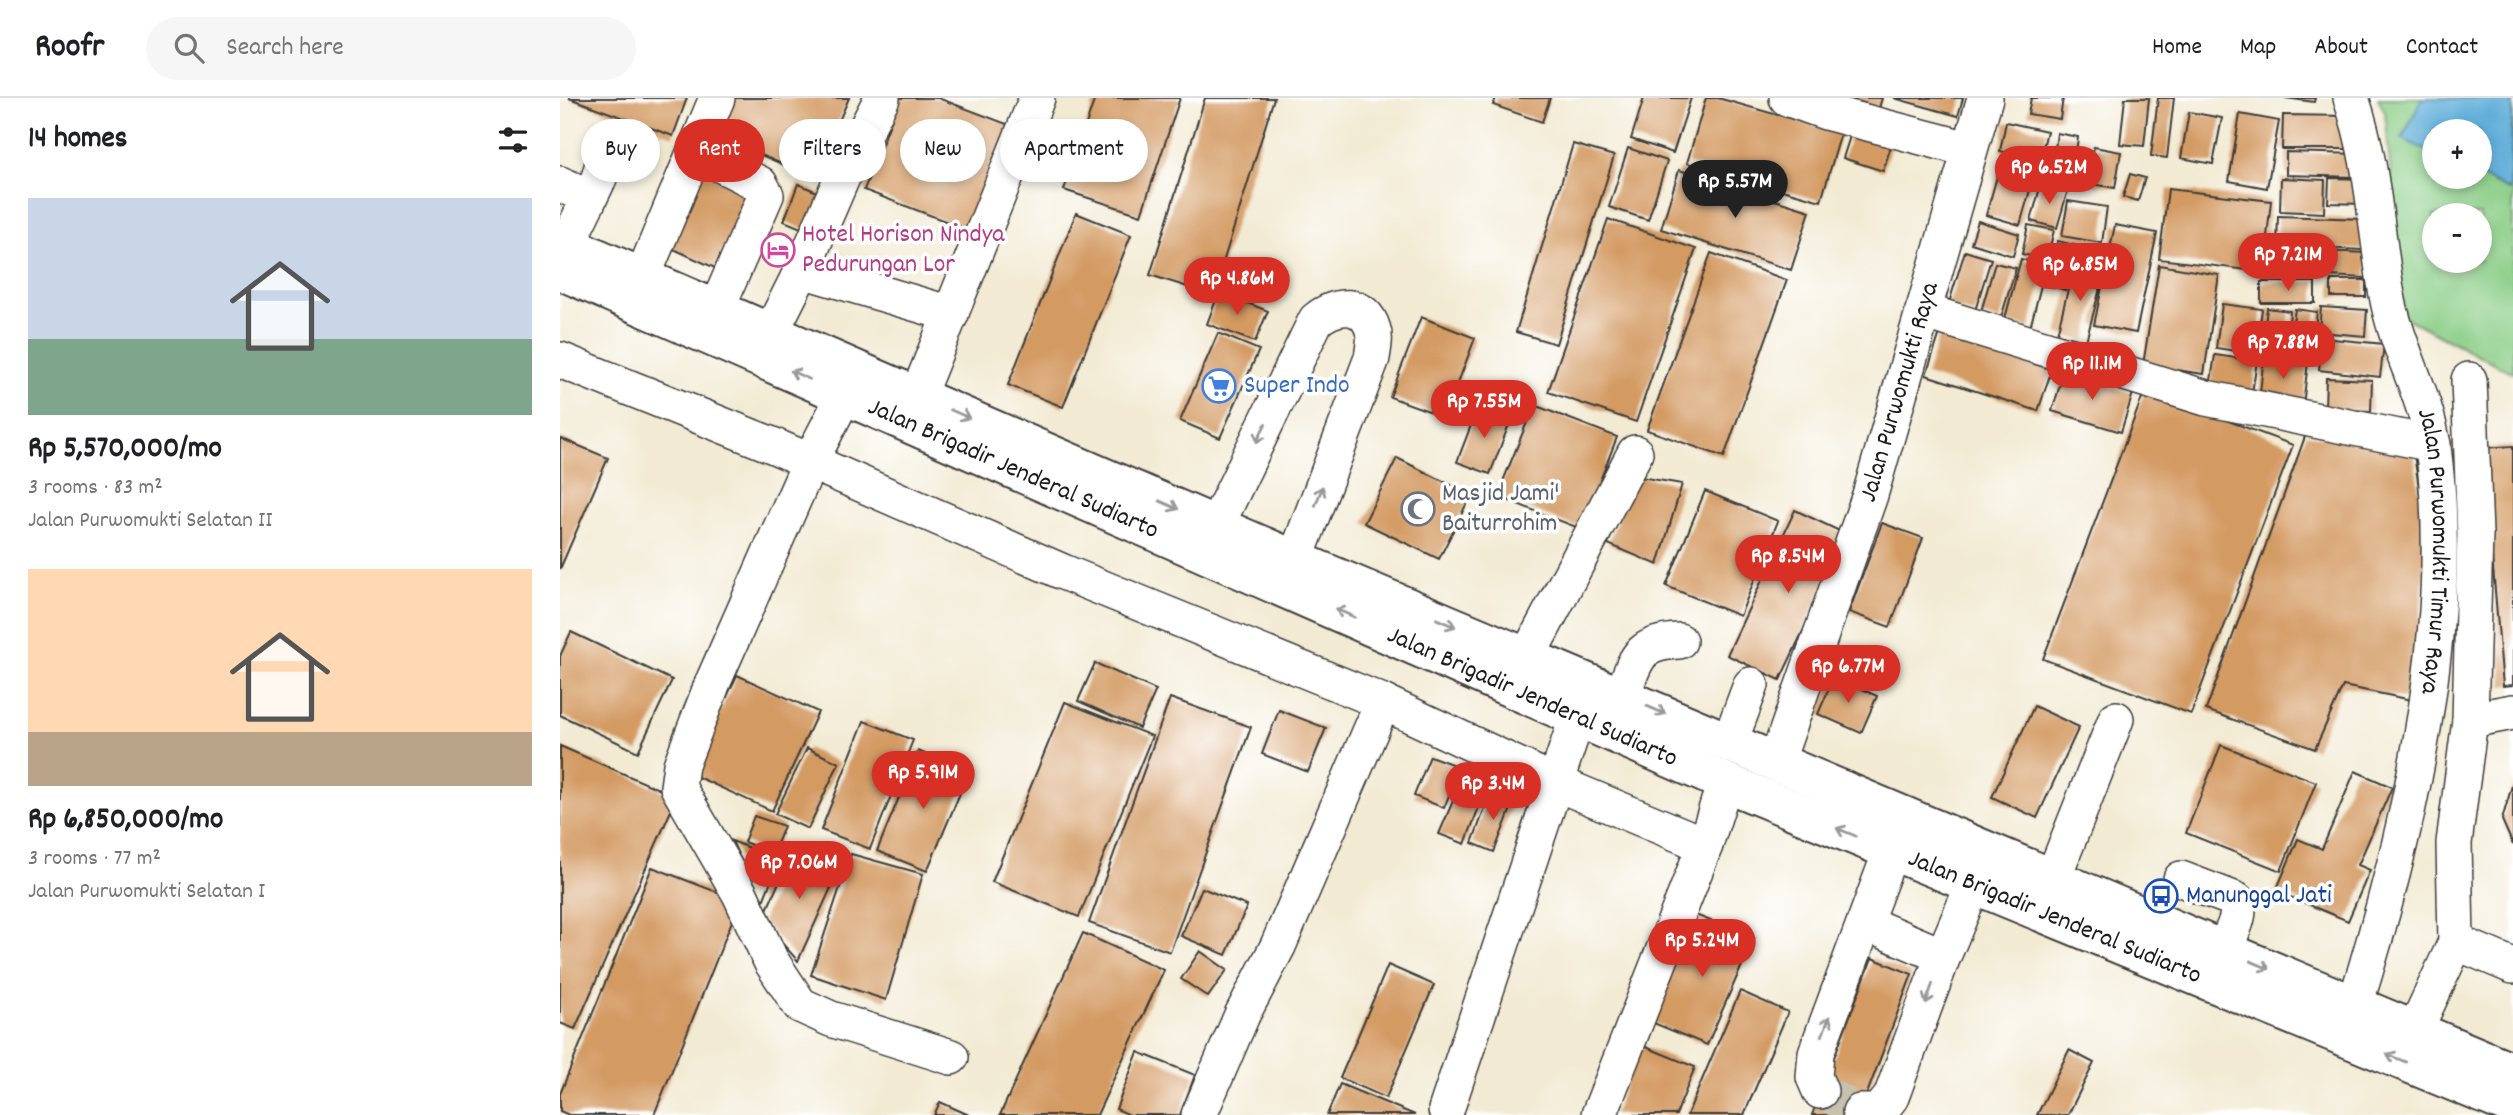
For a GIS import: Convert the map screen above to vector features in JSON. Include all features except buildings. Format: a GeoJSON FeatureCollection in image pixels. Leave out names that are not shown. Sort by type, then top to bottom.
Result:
{"type":"FeatureCollection","features":[{"type":"Feature","properties":{"kind":"main road","name":"Jalan Brigadir Jenderal Sudiarto"},"geometry":{"type":"LineString","coordinates":[[562,252],[643,276],[1295,560],[2513,1072]]}},
{"type":"Feature","properties":{"kind":"main road","name":"Jalan Brigadir Jenderal Sudiarto"},"geometry":{"type":"LineString","coordinates":[[562,252],[845,394],[1575,724],[1725,782],[2513,1106]]}},
{"type":"Feature","properties":{"kind":"street"},"geometry":{"type":"LineString","coordinates":[[643,276],[717,98]]}},
{"type":"Feature","properties":{"kind":"street"},"geometry":{"type":"LineString","coordinates":[[771,332],[802,270],[847,166],[882,98]]}},
{"type":"Feature","properties":{"kind":"street"},"geometry":{"type":"LineString","coordinates":[[918,396],[1037,98]]}},
{"type":"Feature","properties":{"kind":"street"},"geometry":{"type":"LineString","coordinates":[[1787,98],[1826,112],[1968,149]]}},
{"type":"Feature","properties":{"kind":"street","name":"Jalan Purwomukti Raya"},"geometry":{"type":"LineString","coordinates":[[1777,761],[1853,548],[1985,98]]}},
{"type":"Feature","properties":{"kind":"street","name":"Jalan Purwomukti Timur Raya"},"geometry":{"type":"LineString","coordinates":[[2351,98],[2370,160],[2387,297],[2433,444],[2439,541],[2433,635],[2421,736],[2399,855],[2355,1005]]}},
{"type":"Feature","properties":{"kind":"street"},"geometry":{"type":"LineString","coordinates":[[562,252],[573,193],[592,182]]}},
{"type":"Feature","properties":{"kind":"street"},"geometry":{"type":"LineString","coordinates":[[717,308],[766,195],[761,184],[757,182]]}},
{"type":"Feature","properties":{"kind":"street"},"geometry":{"type":"LineString","coordinates":[[802,270],[951,314]]}},
{"type":"Feature","properties":{"kind":"street"},"geometry":{"type":"LineString","coordinates":[[1216,526],[1316,320],[1330,308],[1353,308],[1367,316],[1374,332],[1372,358],[1295,560]]}},
{"type":"Feature","properties":{"kind":"street"},"geometry":{"type":"LineString","coordinates":[[1923,311],[2206,398],[2433,444]]}},
{"type":"Feature","properties":{"kind":"street"},"geometry":{"type":"LineString","coordinates":[[560,360],[810,462],[1062,572],[1559,776],[1704,845]]}},
{"type":"Feature","properties":{"kind":"street"},"geometry":{"type":"LineString","coordinates":[[2415,1030],[2456,942],[2453,913],[2454,843],[2470,720],[2475,534],[2469,380]]}},
{"type":"Feature","properties":{"kind":"street"},"geometry":{"type":"LineString","coordinates":[[845,394],[810,462],[713,682],[681,765],[678,787],[740,894],[771,961],[800,1005],[831,1019],[951,1057]]}},
{"type":"Feature","properties":{"kind":"street"},"geometry":{"type":"LineString","coordinates":[[1527,656],[1636,453]]}},
{"type":"Feature","properties":{"kind":"street"},"geometry":{"type":"LineString","coordinates":[[1622,696],[1641,651],[1657,642],[1679,641]]}},
{"type":"Feature","properties":{"kind":"street"},"geometry":{"type":"LineString","coordinates":[[1730,741],[1751,685]]}},
{"type":"Feature","properties":{"kind":"street"},"geometry":{"type":"LineString","coordinates":[[1199,1115],[1242,1014],[1278,946],[1383,702]]}},
{"type":"Feature","properties":{"kind":"street"},"geometry":{"type":"LineString","coordinates":[[2470,720],[2513,712]]}},
{"type":"Feature","properties":{"kind":"street"},"geometry":{"type":"LineString","coordinates":[[2053,878],[2116,719]]}},
{"type":"Feature","properties":{"kind":"street"},"geometry":{"type":"LineString","coordinates":[[1446,1110],[1575,724]]}},
{"type":"Feature","properties":{"kind":"street"},"geometry":{"type":"LineString","coordinates":[[1599,1115],[1704,845],[1725,782]]}},
{"type":"Feature","properties":{"kind":"street"},"geometry":{"type":"LineString","coordinates":[[1820,1091],[1814,1077],[1816,1053],[1891,850]]}},
{"type":"Feature","properties":{"kind":"street"},"geometry":{"type":"LineString","coordinates":[[2181,880],[2236,900],[2239,906],[2237,915],[2223,950]]}},
{"type":"Feature","properties":{"kind":"street"},"geometry":{"type":"LineString","coordinates":[[1860,1112],[1879,1112],[1891,1097],[1943,956],[1973,886]]}},
{"type":"Feature","properties":{"kind":"street"},"geometry":{"type":"LineString","coordinates":[[1865,923],[1943,956]]}},
{"type":"Feature","properties":{"kind":"street"},"geometry":{"type":"LineString","coordinates":[[2456,942],[2513,966]]}},
{"type":"Feature","properties":{"kind":"green space"},"geometry":{"type":"Polygon","coordinates":[[[2378,98],[2513,98],[2513,373],[2404,317],[2385,112],[2378,98]]]}},
{"type":"Feature","properties":{"kind":"water"},"geometry":{"type":"Polygon","coordinates":[[[2422,98],[2513,98],[2510,191],[2492,182],[2492,119],[2422,119],[2422,148],[2402,139],[2422,98]]]}},
{"type":"Feature","properties":{"kind":"tunnel"},"geometry":{"type":"LineString","coordinates":[[1820,1091],[1860,1112]]}},
{"type":"Feature","properties":{"kind":"place","name":"Hotel Horison Nindya Pedurungan Lor"},"geometry":{"type":"Point","coordinates":[778,250]}},
{"type":"Feature","properties":{"kind":"place","name":"Super Indo"},"geometry":{"type":"Point","coordinates":[1219,386]}},
{"type":"Feature","properties":{"kind":"place","name":"Masjid Jami' Baiturrohim"},"geometry":{"type":"Point","coordinates":[1418,509]}},
{"type":"Feature","properties":{"kind":"place","name":"Manunggal Jati"},"geometry":{"type":"Point","coordinates":[2161,896]}}]}
